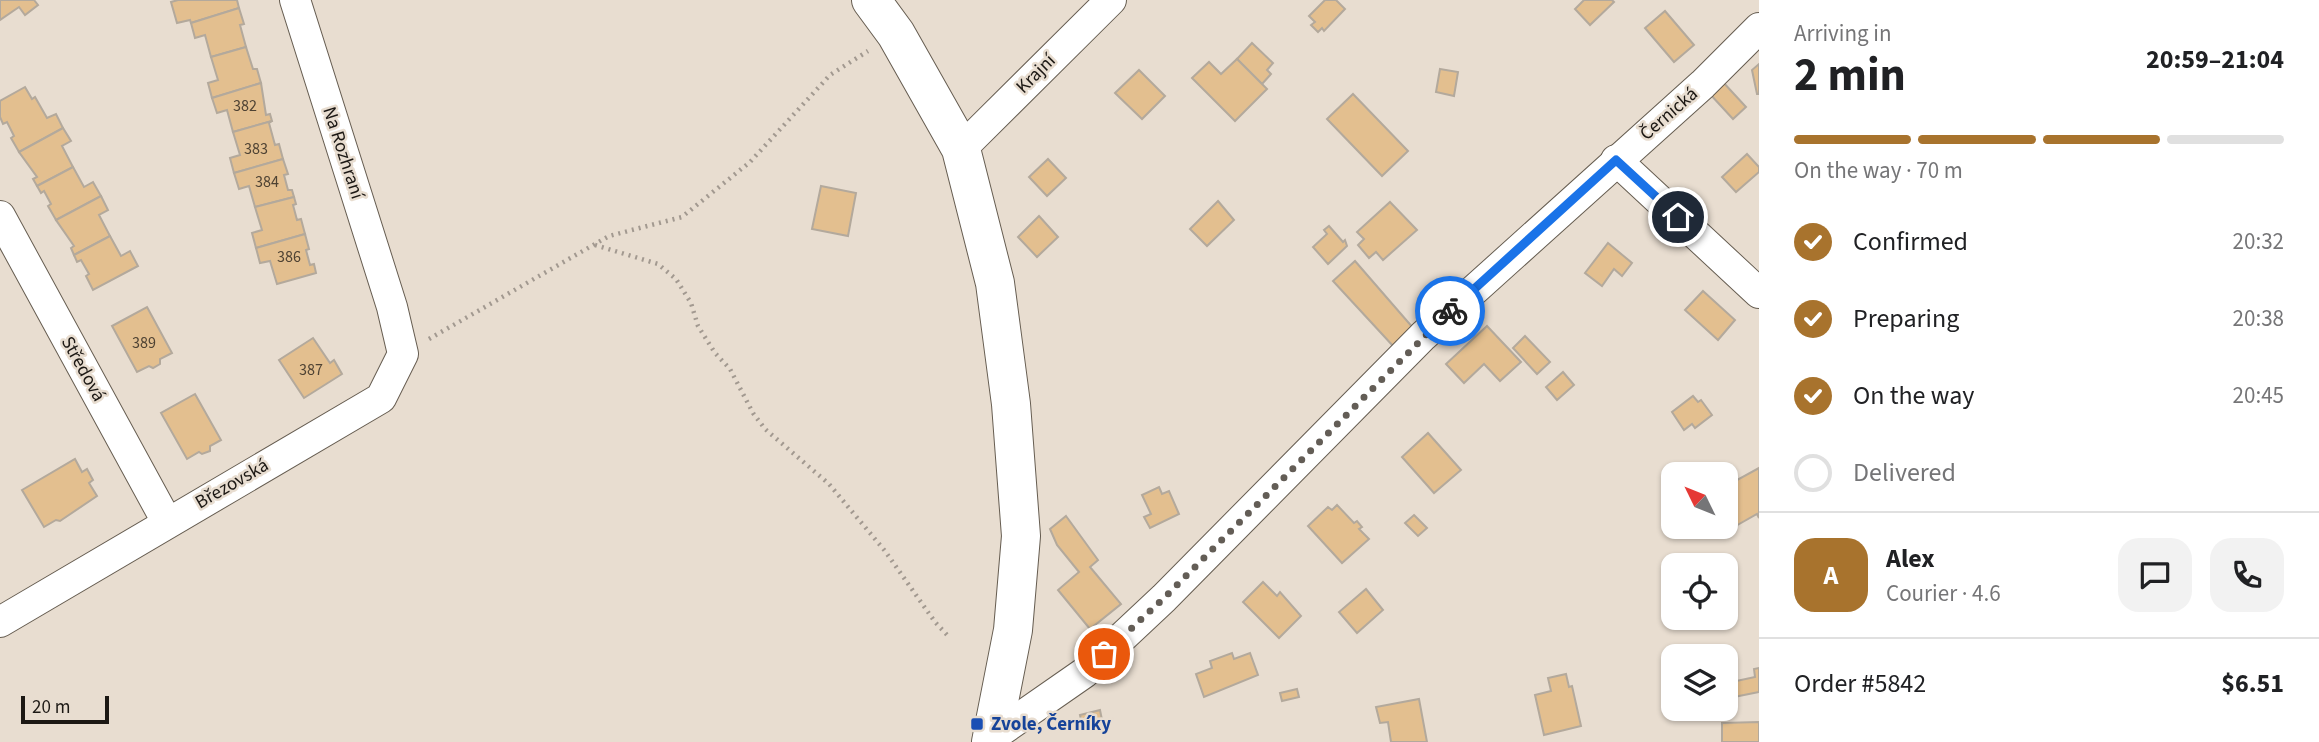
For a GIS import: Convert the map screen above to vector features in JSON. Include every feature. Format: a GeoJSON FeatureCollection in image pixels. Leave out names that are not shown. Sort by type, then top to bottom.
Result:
{"type":"FeatureCollection","features":[{"type":"Feature","properties":{"kind":"street","name":"Na Rozhraní"},"geometry":{"type":"LineString","coordinates":[[295,0],[392,307],[403,354]]}},
{"type":"Feature","properties":{"kind":"street"},"geometry":{"type":"LineString","coordinates":[[871,0],[896,34],[961,149],[995,282],[1011,404],[1021,536],[1013,630],[991,740]]}},
{"type":"Feature","properties":{"kind":"street","name":"Krajní"},"geometry":{"type":"LineString","coordinates":[[961,149],[1111,0]]}},
{"type":"Feature","properties":{"kind":"street","name":"Černická"},"geometry":{"type":"LineString","coordinates":[[991,740],[1084,673],[1164,598],[1423,336],[1703,84],[1759,27]]}},
{"type":"Feature","properties":{"kind":"street"},"geometry":{"type":"LineString","coordinates":[[1616,160],[1759,293]]}},
{"type":"Feature","properties":{"kind":"street","name":"Středová"},"geometry":{"type":"LineString","coordinates":[[0,216],[167,522]]}},
{"type":"Feature","properties":{"kind":"street","name":"Březovská"},"geometry":{"type":"LineString","coordinates":[[0,622],[381,398],[403,354]]}},
{"type":"Feature","properties":{"kind":"path"},"geometry":{"type":"LineString","coordinates":[[403,354],[609,236],[682,217],[750,162],[830,75],[896,34]]}},
{"type":"Feature","properties":{"kind":"path"},"geometry":{"type":"LineString","coordinates":[[594,244],[658,264],[677,279],[691,303],[698,326],[715,353],[730,369],[753,413],[765,429],[829,484],[885,551],[934,622],[948,637]]}},
{"type":"Feature","properties":{"kind":"building"},"geometry":{"type":"Polygon","coordinates":[[[0,0],[34,0],[38,5],[25,15],[19,7],[0,20],[0,0]]]}},
{"type":"Feature","properties":{"kind":"building"},"geometry":{"type":"Polygon","coordinates":[[[237,0],[239,8],[191,23],[190,20],[177,23],[171,2],[237,0]]]}},
{"type":"Feature","properties":{"kind":"building"},"geometry":{"type":"Polygon","coordinates":[[[1325,0],[1336,0],[1345,9],[1324,31],[1322,28],[1318,32],[1311,25],[1315,22],[1309,16],[1325,0]]]}},
{"type":"Feature","properties":{"kind":"building"},"geometry":{"type":"Polygon","coordinates":[[[1584,0],[1614,2],[1590,25],[1575,9],[1584,0]]]}},
{"type":"Feature","properties":{"kind":"building"},"geometry":{"type":"Polygon","coordinates":[[[239,8],[246,47],[211,57],[205,35],[195,38],[191,23],[239,8]]]}},
{"type":"Feature","properties":{"kind":"building"},"geometry":{"type":"Polygon","coordinates":[[[1665,11],[1694,45],[1674,62],[1645,28],[1665,11]]]}},
{"type":"Feature","properties":{"kind":"building"},"geometry":{"type":"Polygon","coordinates":[[[1252,43],[1273,63],[1267,70],[1271,74],[1262,84],[1237,59],[1252,43]]]}},
{"type":"Feature","properties":{"kind":"building"},"geometry":{"type":"Polygon","coordinates":[[[246,47],[261,83],[212,98],[208,83],[218,80],[211,57],[246,47]]]}},
{"type":"Feature","properties":{"kind":"building"},"geometry":{"type":"Polygon","coordinates":[[[1237,59],[1267,89],[1235,121],[1192,78],[1209,62],[1221,74],[1237,59]]]}},
{"type":"Feature","properties":{"kind":"building"},"geometry":{"type":"Polygon","coordinates":[[[1759,64],[1759,94],[1757,94],[1752,70],[1759,64]]]}},
{"type":"Feature","properties":{"kind":"building"},"geometry":{"type":"Polygon","coordinates":[[[1440,69],[1458,72],[1454,96],[1436,92],[1440,69]]]}},
{"type":"Feature","properties":{"kind":"building"},"geometry":{"type":"Polygon","coordinates":[[[1139,70],[1165,96],[1142,119],[1115,93],[1139,70]]]}},
{"type":"Feature","properties":{"kind":"building"},"geometry":{"type":"Polygon","coordinates":[[[1722,81],[1746,107],[1733,119],[1709,93],[1722,81]]]}},
{"type":"Feature","properties":{"kind":"building"},"geometry":{"type":"Polygon","coordinates":[[[261,83],[266,115],[270,114],[272,121],[233,132],[227,110],[217,113],[212,98],[261,83]]]}},
{"type":"Feature","properties":{"kind":"building"},"geometry":{"type":"Polygon","coordinates":[[[25,87],[32,99],[35,97],[47,118],[56,114],[63,128],[19,152],[11,138],[14,136],[7,122],[3,124],[0,117],[0,101],[25,87]]]}},
{"type":"Feature","properties":{"kind":"building"},"geometry":{"type":"Polygon","coordinates":[[[1353,94],[1408,151],[1382,176],[1327,119],[1353,94]]]}},
{"type":"Feature","properties":{"kind":"building"},"geometry":{"type":"Polygon","coordinates":[[[272,121],[269,123],[275,145],[279,144],[283,159],[234,173],[230,158],[240,155],[233,132],[272,121]]]}},
{"type":"Feature","properties":{"kind":"building"},"geometry":{"type":"Polygon","coordinates":[[[63,128],[71,141],[62,146],[73,167],[37,186],[33,179],[37,177],[19,152],[63,128]]]}},
{"type":"Feature","properties":{"kind":"building"},"geometry":{"type":"Polygon","coordinates":[[[1747,154],[1759,167],[1759,172],[1736,192],[1722,177],[1747,154]]]}},
{"type":"Feature","properties":{"kind":"building"},"geometry":{"type":"Polygon","coordinates":[[[283,159],[288,174],[284,175],[288,190],[292,190],[294,197],[255,207],[249,186],[239,189],[234,173],[283,159]]]}},
{"type":"Feature","properties":{"kind":"building"},"geometry":{"type":"Polygon","coordinates":[[[1048,159],[1066,178],[1047,196],[1029,177],[1048,159]]]}},
{"type":"Feature","properties":{"kind":"building"},"geometry":{"type":"Polygon","coordinates":[[[73,167],[84,187],[93,182],[101,196],[56,220],[44,191],[41,193],[37,186],[73,167]]]}},
{"type":"Feature","properties":{"kind":"building"},"geometry":{"type":"Polygon","coordinates":[[[821,186],[856,193],[848,236],[812,229],[821,186]]]}},
{"type":"Feature","properties":{"kind":"building"},"geometry":{"type":"Polygon","coordinates":[[[101,196],[108,210],[99,215],[110,236],[74,255],[71,248],[74,246],[56,220],[101,196]]]}},
{"type":"Feature","properties":{"kind":"building"},"geometry":{"type":"Polygon","coordinates":[[[294,197],[297,220],[301,219],[305,234],[256,248],[252,233],[262,230],[255,207],[294,197]]]}},
{"type":"Feature","properties":{"kind":"building"},"geometry":{"type":"Polygon","coordinates":[[[1218,201],[1234,220],[1207,246],[1190,229],[1218,201]]]}},
{"type":"Feature","properties":{"kind":"building"},"geometry":{"type":"Polygon","coordinates":[[[1390,202],[1417,230],[1383,260],[1376,252],[1369,258],[1358,245],[1364,239],[1357,232],[1390,202]]]}},
{"type":"Feature","properties":{"kind":"building"},"geometry":{"type":"Polygon","coordinates":[[[1039,216],[1058,237],[1037,257],[1018,237],[1039,216]]]}},
{"type":"Feature","properties":{"kind":"building"},"geometry":{"type":"Polygon","coordinates":[[[1329,226],[1343,242],[1345,240],[1347,246],[1328,264],[1313,247],[1327,234],[1324,230],[1329,226]]]}},
{"type":"Feature","properties":{"kind":"building"},"geometry":{"type":"Polygon","coordinates":[[[305,234],[310,265],[314,264],[316,273],[277,284],[270,261],[260,263],[256,248],[305,234]]]}},
{"type":"Feature","properties":{"kind":"building"},"geometry":{"type":"Polygon","coordinates":[[[110,236],[121,256],[130,251],[138,266],[93,290],[86,276],[89,274],[81,260],[77,262],[74,255],[110,236]]]}},
{"type":"Feature","properties":{"kind":"building"},"geometry":{"type":"Polygon","coordinates":[[[1608,243],[1632,263],[1622,276],[1614,269],[1602,286],[1585,273],[1608,243]]]}},
{"type":"Feature","properties":{"kind":"building"},"geometry":{"type":"Polygon","coordinates":[[[1355,261],[1414,329],[1394,347],[1333,281],[1355,261]]]}},
{"type":"Feature","properties":{"kind":"building"},"geometry":{"type":"Polygon","coordinates":[[[1703,291],[1735,320],[1718,340],[1685,310],[1703,291]]]}},
{"type":"Feature","properties":{"kind":"building"},"geometry":{"type":"Polygon","coordinates":[[[147,307],[172,353],[160,359],[160,364],[153,368],[149,366],[137,372],[112,326],[147,307]]]}},
{"type":"Feature","properties":{"kind":"building"},"geometry":{"type":"Polygon","coordinates":[[[1487,326],[1521,362],[1500,381],[1484,364],[1464,383],[1446,364],[1487,326]]]}},
{"type":"Feature","properties":{"kind":"building"},"geometry":{"type":"Polygon","coordinates":[[[1525,336],[1550,362],[1537,374],[1513,348],[1525,336]]]}},
{"type":"Feature","properties":{"kind":"building"},"geometry":{"type":"Polygon","coordinates":[[[313,338],[330,363],[334,360],[342,374],[304,398],[279,360],[313,338]]]}},
{"type":"Feature","properties":{"kind":"building"},"geometry":{"type":"Polygon","coordinates":[[[1563,372],[1574,385],[1557,400],[1546,387],[1563,372]]]}},
{"type":"Feature","properties":{"kind":"building"},"geometry":{"type":"Polygon","coordinates":[[[195,394],[221,440],[210,446],[210,451],[202,454],[199,452],[187,459],[161,413],[195,394]]]}},
{"type":"Feature","properties":{"kind":"building"},"geometry":{"type":"Polygon","coordinates":[[[1693,396],[1698,402],[1701,400],[1712,415],[1695,428],[1692,424],[1684,430],[1672,412],[1693,396]]]}},
{"type":"Feature","properties":{"kind":"building"},"geometry":{"type":"Polygon","coordinates":[[[1428,433],[1461,470],[1434,493],[1402,457],[1428,433]]]}},
{"type":"Feature","properties":{"kind":"building"},"geometry":{"type":"Polygon","coordinates":[[[75,459],[82,472],[87,469],[93,480],[89,483],[97,496],[60,521],[56,520],[44,527],[22,490],[75,459]]]}},
{"type":"Feature","properties":{"kind":"building"},"geometry":{"type":"Polygon","coordinates":[[[1759,468],[1759,518],[1757,514],[1738,525],[1738,479],[1759,468]]]}},
{"type":"Feature","properties":{"kind":"building"},"geometry":{"type":"Polygon","coordinates":[[[1159,487],[1162,494],[1169,491],[1179,514],[1150,528],[1144,517],[1151,514],[1142,495],[1159,487]]]}},
{"type":"Feature","properties":{"kind":"building"},"geometry":{"type":"Polygon","coordinates":[[[1337,505],[1354,523],[1357,521],[1362,527],[1359,529],[1369,539],[1342,563],[1308,526],[1328,507],[1332,510],[1337,505]]]}},
{"type":"Feature","properties":{"kind":"building"},"geometry":{"type":"Polygon","coordinates":[[[1414,515],[1427,528],[1418,536],[1405,523],[1414,515]]]}},
{"type":"Feature","properties":{"kind":"building"},"geometry":{"type":"Polygon","coordinates":[[[1066,516],[1098,560],[1090,567],[1121,604],[1090,629],[1058,590],[1079,572],[1057,545],[1050,529],[1066,516]]]}},
{"type":"Feature","properties":{"kind":"building"},"geometry":{"type":"Polygon","coordinates":[[[1263,582],[1277,596],[1280,592],[1301,616],[1279,638],[1243,602],[1263,582]]]}},
{"type":"Feature","properties":{"kind":"building"},"geometry":{"type":"Polygon","coordinates":[[[1366,589],[1383,610],[1357,633],[1339,612],[1366,589]]]}},
{"type":"Feature","properties":{"kind":"building"},"geometry":{"type":"Polygon","coordinates":[[[1232,653],[1234,659],[1250,653],[1258,675],[1204,697],[1196,674],[1212,668],[1210,661],[1232,653]]]}},
{"type":"Feature","properties":{"kind":"building"},"geometry":{"type":"Polygon","coordinates":[[[1759,668],[1759,692],[1738,696],[1738,681],[1755,677],[1754,669],[1759,668]]]}},
{"type":"Feature","properties":{"kind":"building"},"geometry":{"type":"Polygon","coordinates":[[[1566,674],[1569,687],[1572,686],[1581,726],[1544,735],[1535,695],[1551,691],[1548,678],[1566,674]]]}},
{"type":"Feature","properties":{"kind":"building"},"geometry":{"type":"Polygon","coordinates":[[[1297,689],[1299,697],[1282,701],[1280,693],[1297,689]]]}},
{"type":"Feature","properties":{"kind":"building"},"geometry":{"type":"Polygon","coordinates":[[[1419,699],[1427,742],[1391,742],[1388,722],[1380,723],[1376,707],[1419,699]]]}},
{"type":"Feature","properties":{"kind":"building"},"geometry":{"type":"Polygon","coordinates":[[[1100,710],[1103,725],[1083,729],[1080,715],[1100,710]]]}},
{"type":"Feature","properties":{"kind":"building"},"geometry":{"type":"Polygon","coordinates":[[[1759,722],[1759,742],[1722,742],[1722,723],[1759,722]]]}},
{"type":"Feature","properties":{"kind":"way so far"},"geometry":{"type":"LineString","coordinates":[[1104,654],[1164,598],[1450,311]]}},
{"type":"Feature","properties":{"kind":"place","name":"Zvole, Černíky"},"geometry":{"type":"Point","coordinates":[977,724]}},
{"type":"Feature","properties":{"kind":"route"},"geometry":{"type":"LineString","coordinates":[[1450,311],[1616,160],[1678,217]]}}]}
